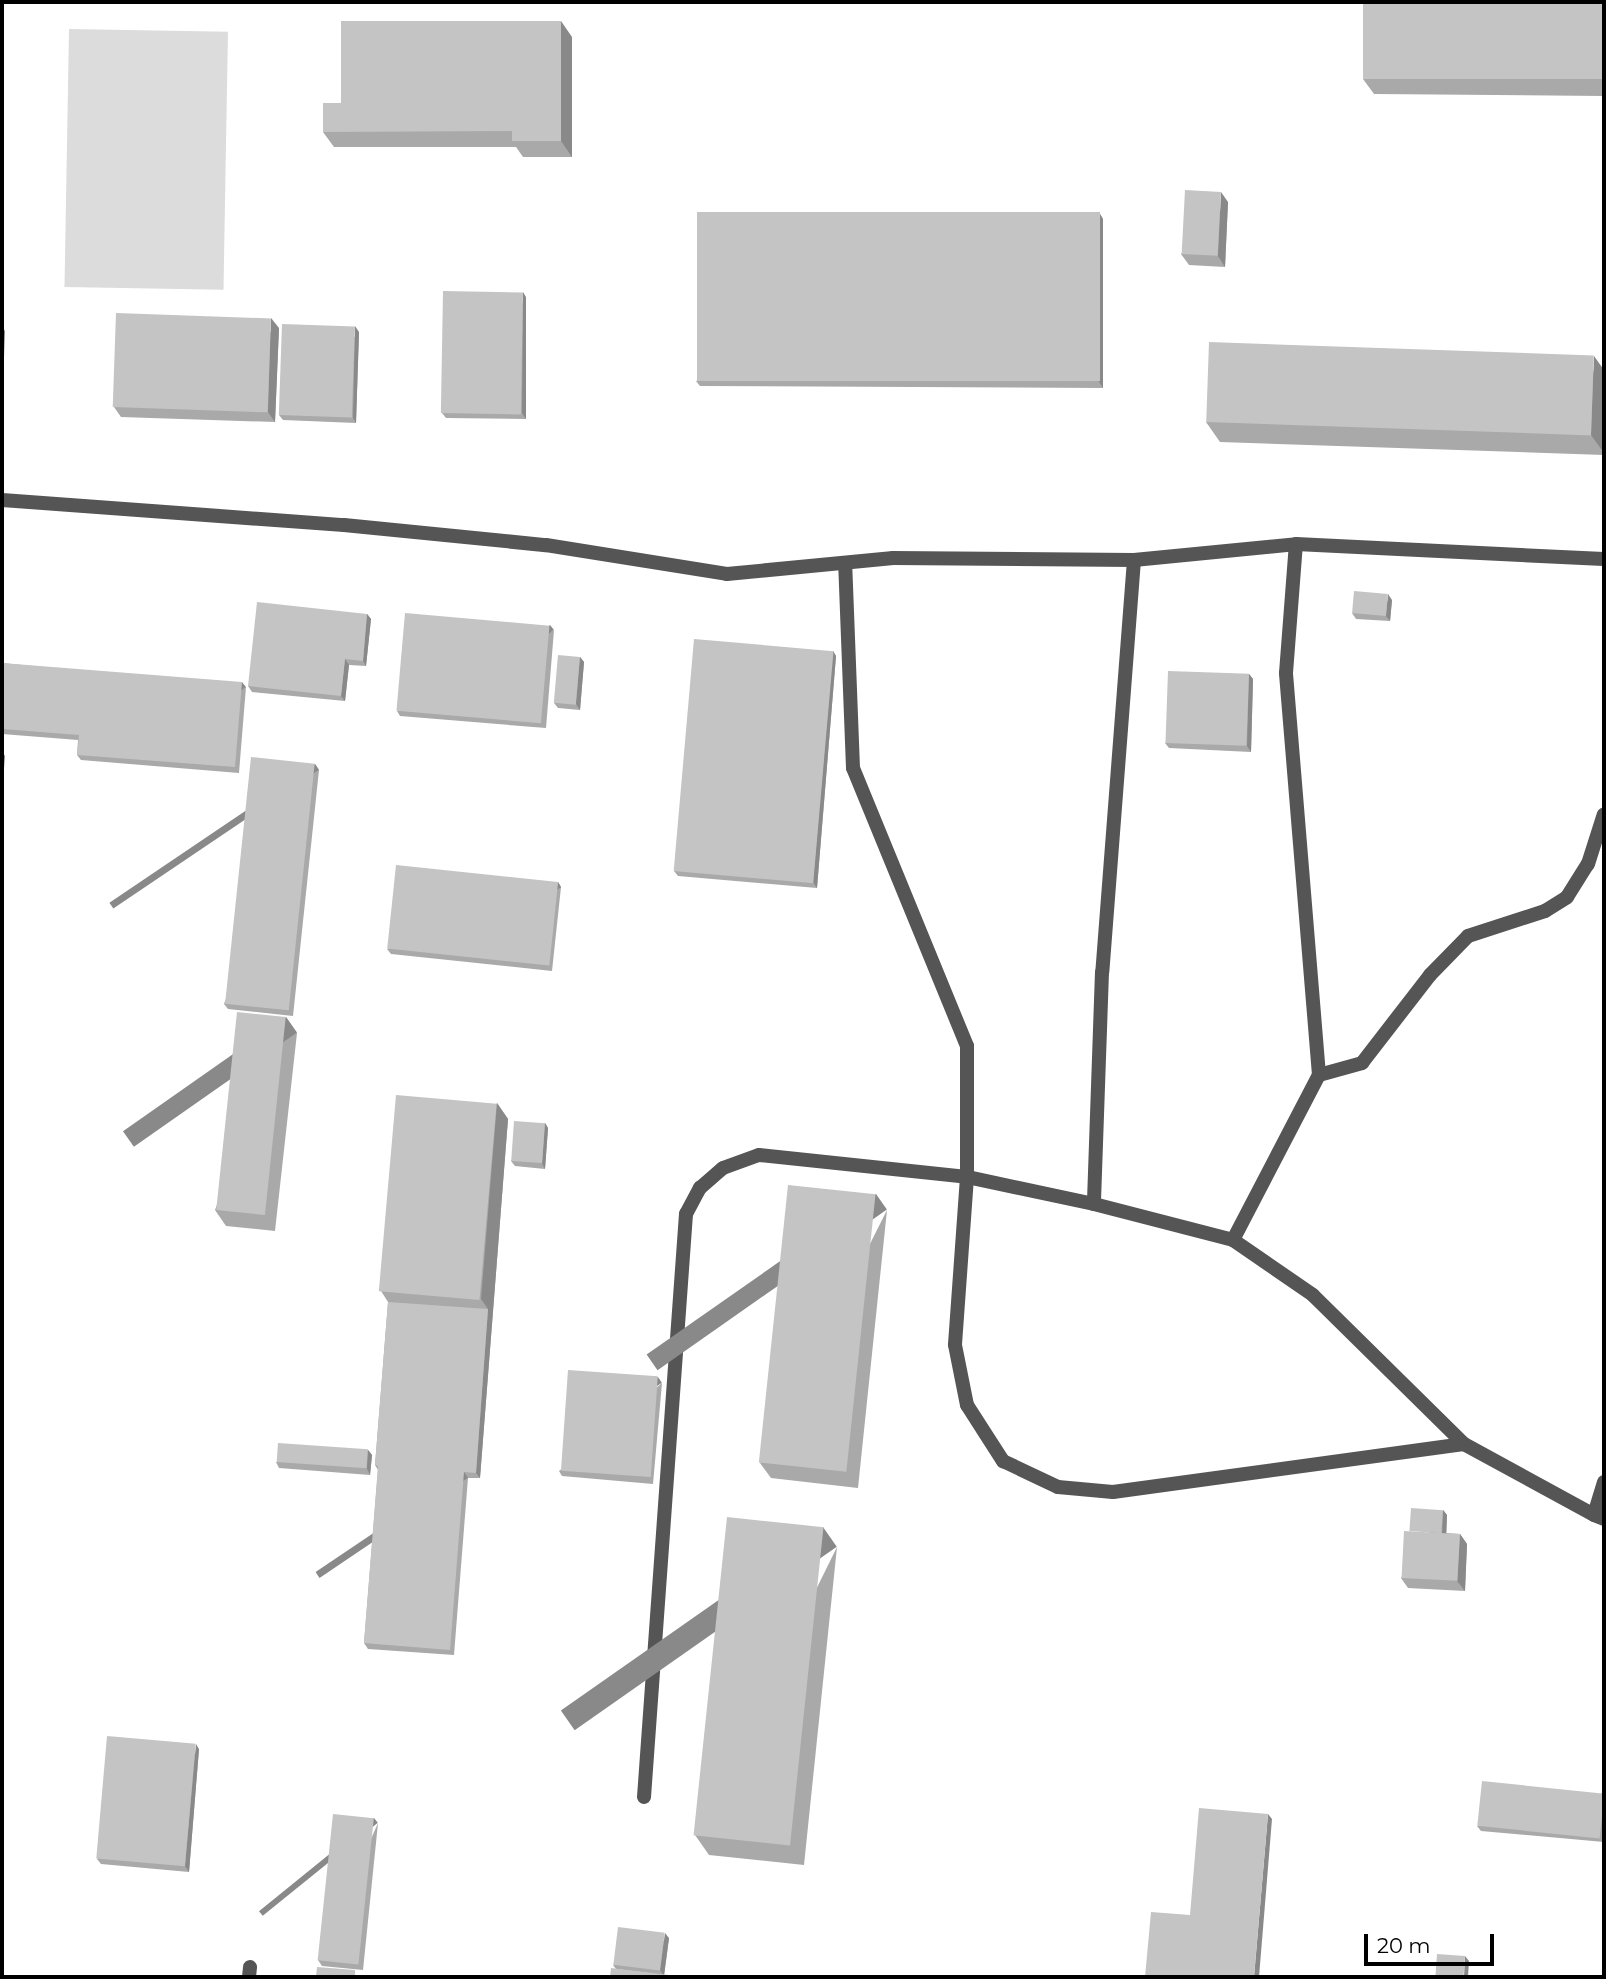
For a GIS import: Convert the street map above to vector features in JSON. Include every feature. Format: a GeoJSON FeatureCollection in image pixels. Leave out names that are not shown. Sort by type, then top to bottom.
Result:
{"type":"FeatureCollection","features":[{"type":"Feature","properties":{"kind":"lane"},"geometry":{"type":"LineString","coordinates":[[2,500],[344,525],[506,541],[727,574],[892,558],[1135,560],[1296,544],[1604,559]]}},
{"type":"Feature","properties":{"kind":"lane"},"geometry":{"type":"LineString","coordinates":[[1233,1240],[1319,1075],[1286,673],[1296,544]]}},
{"type":"Feature","properties":{"kind":"lane"},"geometry":{"type":"LineString","coordinates":[[1094,1204],[1102,972],[1135,560]]}},
{"type":"Feature","properties":{"kind":"lane"},"geometry":{"type":"LineString","coordinates":[[845,563],[853,768],[967,1046],[967,1177],[956,1345],[967,1405],[1003,1461],[1058,1487],[1113,1492],[1464,1444]]}},
{"type":"Feature","properties":{"kind":"lane"},"geometry":{"type":"LineString","coordinates":[[1319,1075],[1362,1063],[1430,975],[1468,936],[1545,911],[1567,897],[1588,864],[1604,814]]}},
{"type":"Feature","properties":{"kind":"lane"},"geometry":{"type":"LineString","coordinates":[[644,1797],[686,1213],[700,1188],[723,1168],[759,1155],[967,1177],[1094,1204],[1233,1240],[1313,1295],[1464,1444],[1599,1517],[1604,1482]]}},
{"type":"Feature","properties":{"kind":"shaded area"},"geometry":{"type":"Polygon","coordinates":[[[69,29],[228,32],[223,290],[64,287],[69,29]]]}},
{"type":"Feature","properties":{"kind":"building"},"geometry":{"type":"Polygon","coordinates":[[[1363,2],[1604,2],[1604,79],[1363,79],[1363,2]]]}},
{"type":"Feature","properties":{"kind":"building"},"geometry":{"type":"Polygon","coordinates":[[[341,21],[561,21],[561,141],[512,141],[512,131],[323,132],[323,103],[341,103],[341,21]]]}},
{"type":"Feature","properties":{"kind":"building"},"geometry":{"type":"Polygon","coordinates":[[[1185,190],[1221,192],[1218,256],[1182,254],[1185,190]]]}},
{"type":"Feature","properties":{"kind":"building"},"geometry":{"type":"Polygon","coordinates":[[[697,212],[1100,212],[1100,381],[697,381],[697,212]]]}},
{"type":"Feature","properties":{"kind":"building"},"geometry":{"type":"Polygon","coordinates":[[[443,291],[523,292],[521,414],[441,413],[443,291]]]}},
{"type":"Feature","properties":{"kind":"building"},"geometry":{"type":"Polygon","coordinates":[[[116,313],[271,318],[268,412],[113,407],[116,313]]]}},
{"type":"Feature","properties":{"kind":"building"},"geometry":{"type":"Polygon","coordinates":[[[282,324],[355,327],[352,417],[279,415],[282,324]]]}},
{"type":"Feature","properties":{"kind":"building"},"geometry":{"type":"Polygon","coordinates":[[[1209,342],[1594,355],[1591,435],[1206,422],[1209,342]]]}},
{"type":"Feature","properties":{"kind":"building"},"geometry":{"type":"Polygon","coordinates":[[[1354,591],[1388,594],[1386,616],[1352,613],[1354,591]]]}},
{"type":"Feature","properties":{"kind":"building"},"geometry":{"type":"Polygon","coordinates":[[[257,602],[367,614],[363,661],[345,659],[341,696],[248,686],[257,602]]]}},
{"type":"Feature","properties":{"kind":"building"},"geometry":{"type":"Polygon","coordinates":[[[405,613],[549,626],[541,723],[396,711],[405,613]]]}},
{"type":"Feature","properties":{"kind":"building"},"geometry":{"type":"Polygon","coordinates":[[[694,639],[833,651],[813,883],[674,871],[694,639]]]}},
{"type":"Feature","properties":{"kind":"building"},"geometry":{"type":"Polygon","coordinates":[[[558,655],[580,657],[576,705],[554,703],[558,655]]]}},
{"type":"Feature","properties":{"kind":"building"},"geometry":{"type":"Polygon","coordinates":[[[2,663],[242,682],[235,767],[77,755],[79,735],[2,729],[2,663]]]}},
{"type":"Feature","properties":{"kind":"building"},"geometry":{"type":"Polygon","coordinates":[[[1168,671],[1249,674],[1246,746],[1165,743],[1168,671]]]}},
{"type":"Feature","properties":{"kind":"building"},"geometry":{"type":"Polygon","coordinates":[[[251,757],[315,764],[289,1010],[225,1004],[251,757]]]}},
{"type":"Feature","properties":{"kind":"building"},"geometry":{"type":"Polygon","coordinates":[[[396,865],[558,882],[549,966],[387,949],[396,865]]]}},
{"type":"Feature","properties":{"kind":"building"},"geometry":{"type":"Polygon","coordinates":[[[237,1012],[286,1017],[265,1215],[216,1210],[237,1012]]]}},
{"type":"Feature","properties":{"kind":"building"},"geometry":{"type":"Polygon","coordinates":[[[396,1095],[497,1104],[479,1300],[379,1291],[396,1095]]]}},
{"type":"Feature","properties":{"kind":"building"},"geometry":{"type":"Polygon","coordinates":[[[514,1121],[545,1123],[542,1163],[511,1161],[514,1121]]]}},
{"type":"Feature","properties":{"kind":"building"},"geometry":{"type":"Polygon","coordinates":[[[788,1185],[876,1194],[846,1472],[759,1462],[788,1185]]]}},
{"type":"Feature","properties":{"kind":"building"},"geometry":{"type":"Polygon","coordinates":[[[388,1302],[488,1309],[476,1473],[464,1472],[450,1650],[364,1643],[388,1302]]]}},
{"type":"Feature","properties":{"kind":"building"},"geometry":{"type":"Polygon","coordinates":[[[568,1370],[658,1376],[651,1477],[561,1471],[568,1370]]]}},
{"type":"Feature","properties":{"kind":"building"},"geometry":{"type":"Polygon","coordinates":[[[278,1443],[368,1449],[366,1468],[277,1462],[278,1443]]]}},
{"type":"Feature","properties":{"kind":"building"},"geometry":{"type":"Polygon","coordinates":[[[1411,1508],[1443,1510],[1441,1533],[1409,1531],[1411,1508]]]}},
{"type":"Feature","properties":{"kind":"building"},"geometry":{"type":"Polygon","coordinates":[[[727,1517],[823,1527],[790,1845],[694,1835],[727,1517]]]}},
{"type":"Feature","properties":{"kind":"building"},"geometry":{"type":"Polygon","coordinates":[[[1404,1531],[1460,1534],[1457,1581],[1402,1578],[1404,1531]]]}},
{"type":"Feature","properties":{"kind":"building"},"geometry":{"type":"Polygon","coordinates":[[[107,1736],[196,1744],[185,1866],[96,1859],[107,1736]]]}},
{"type":"Feature","properties":{"kind":"building"},"geometry":{"type":"Polygon","coordinates":[[[1482,1781],[1604,1794],[1600,1839],[1477,1826],[1482,1781]]]}},
{"type":"Feature","properties":{"kind":"building"},"geometry":{"type":"Polygon","coordinates":[[[1199,1808],[1268,1814],[1254,1977],[1145,1977],[1151,1912],[1190,1915],[1199,1808]]]}},
{"type":"Feature","properties":{"kind":"building"},"geometry":{"type":"Polygon","coordinates":[[[333,1814],[374,1818],[358,1964],[318,1960],[333,1814]]]}},
{"type":"Feature","properties":{"kind":"building"},"geometry":{"type":"Polygon","coordinates":[[[618,1927],[665,1933],[660,1970],[613,1965],[618,1927]]]}},
{"type":"Feature","properties":{"kind":"building"},"geometry":{"type":"Polygon","coordinates":[[[1437,1954],[1465,1956],[1463,1977],[1435,1977],[1437,1954]]]}},
{"type":"Feature","properties":{"kind":"building"},"geometry":{"type":"Polygon","coordinates":[[[317,1967],[355,1970],[355,1977],[316,1977],[317,1967]]]}},
{"type":"Feature","properties":{"kind":"building"},"geometry":{"type":"Polygon","coordinates":[[[611,1968],[685,1977],[610,1977],[611,1968]]]}}]}
